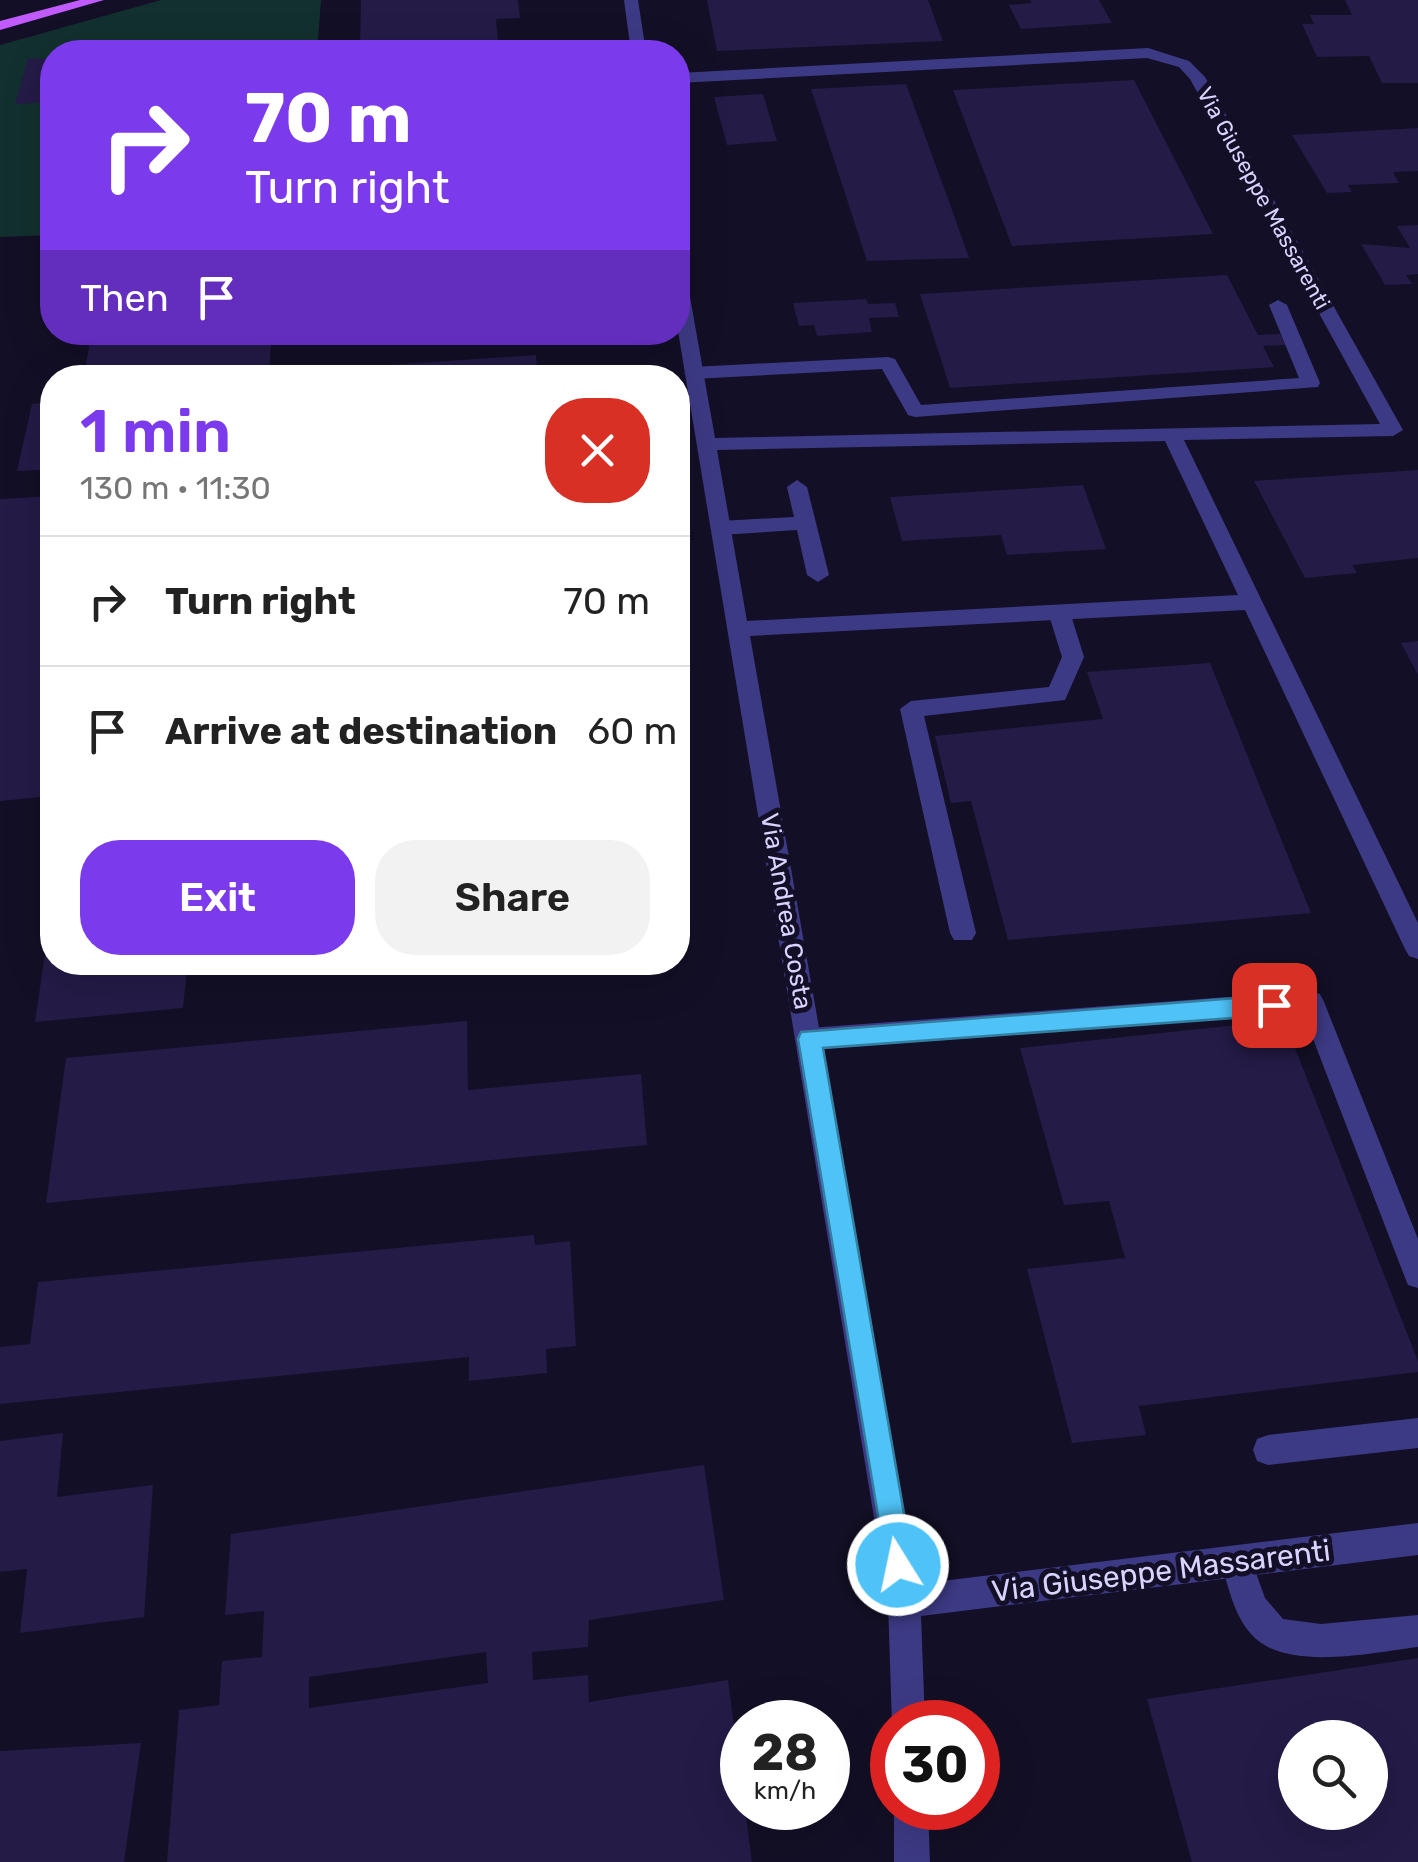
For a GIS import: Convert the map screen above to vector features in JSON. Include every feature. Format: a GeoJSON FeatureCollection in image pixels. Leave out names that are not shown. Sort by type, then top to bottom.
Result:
{"type":"FeatureCollection","features":[{"type":"Feature","properties":{"kind":"main road"},"geometry":{"type":"LineString","coordinates":[[0,26],[97,0]]}},
{"type":"Feature","properties":{"kind":"street"},"geometry":{"type":"LineString","coordinates":[[631,0],[637,40]]}},
{"type":"Feature","properties":{"kind":"street","name":"Via Giuseppe Massarenti"},"geometry":{"type":"LineString","coordinates":[[690,77],[1148,53],[1184,64],[1197,77],[1393,430],[706,444]]}},
{"type":"Feature","properties":{"kind":"street"},"geometry":{"type":"LineString","coordinates":[[693,373],[888,364],[915,411],[1311,384],[1278,306]]}},
{"type":"Feature","properties":{"kind":"street","name":"Via Andrea Costa"},"geometry":{"type":"LineString","coordinates":[[688,345],[904,1602],[907,1700]]}},
{"type":"Feature","properties":{"kind":"street"},"geometry":{"type":"LineString","coordinates":[[1172,435],[1418,949]]}},
{"type":"Feature","properties":{"kind":"street"},"geometry":{"type":"LineString","coordinates":[[797,488],[818,575]]}},
{"type":"Feature","properties":{"kind":"street"},"geometry":{"type":"LineString","coordinates":[[720,528],[806,523]]}},
{"type":"Feature","properties":{"kind":"street"},"geometry":{"type":"LineString","coordinates":[[738,629],[1250,602]]}},
{"type":"Feature","properties":{"kind":"street"},"geometry":{"type":"LineString","coordinates":[[963,932],[911,709],[1057,694],[1072,657],[1059,612]]}},
{"type":"Feature","properties":{"kind":"street"},"geometry":{"type":"LineString","coordinates":[[810,1039],[1311,1002],[1418,1274]]}},
{"type":"Feature","properties":{"kind":"street"},"geometry":{"type":"LineString","coordinates":[[1268,1450],[1418,1433]]}},
{"type":"Feature","properties":{"kind":"street","name":"Via Giuseppe Massarenti"},"geometry":{"type":"LineString","coordinates":[[904,1602],[1418,1539]]}},
{"type":"Feature","properties":{"kind":"street"},"geometry":{"type":"LineString","coordinates":[[1237,1562],[1249,1598],[1268,1630],[1296,1641],[1418,1632]]}},
{"type":"Feature","properties":{"kind":"street"},"geometry":{"type":"LineString","coordinates":[[911,1830],[912,1862]]}},
{"type":"Feature","properties":{"kind":"green space"},"geometry":{"type":"Polygon","coordinates":[[[161,0],[321,0],[318,40],[40,40],[40,235],[0,237],[0,45],[161,0]]]}},
{"type":"Feature","properties":{"kind":"building"},"geometry":{"type":"Polygon","coordinates":[[[361,0],[518,0],[520,18],[496,19],[498,40],[360,40],[361,0]]]}},
{"type":"Feature","properties":{"kind":"building"},"geometry":{"type":"Polygon","coordinates":[[[707,0],[928,0],[943,41],[717,51],[707,0]]]}},
{"type":"Feature","properties":{"kind":"building"},"geometry":{"type":"Polygon","coordinates":[[[1030,0],[1099,0],[1112,23],[1021,29],[1009,5],[1032,3],[1030,0]]]}},
{"type":"Feature","properties":{"kind":"building"},"geometry":{"type":"Polygon","coordinates":[[[1345,0],[1418,0],[1418,83],[1382,83],[1369,56],[1317,57],[1302,24],[1314,24],[1310,15],[1352,15],[1345,0]]]}},
{"type":"Feature","properties":{"kind":"building"},"geometry":{"type":"Polygon","coordinates":[[[40,58],[40,103],[15,104],[28,59],[40,58]]]}},
{"type":"Feature","properties":{"kind":"building"},"geometry":{"type":"Polygon","coordinates":[[[1134,80],[1213,234],[1012,246],[953,90],[1134,80]]]}},
{"type":"Feature","properties":{"kind":"building"},"geometry":{"type":"Polygon","coordinates":[[[906,84],[969,258],[867,261],[811,89],[906,84]]]}},
{"type":"Feature","properties":{"kind":"building"},"geometry":{"type":"Polygon","coordinates":[[[763,94],[777,141],[727,145],[714,97],[763,94]]]}},
{"type":"Feature","properties":{"kind":"building"},"geometry":{"type":"Polygon","coordinates":[[[1418,128],[1418,171],[1393,172],[1399,183],[1348,185],[1352,192],[1327,193],[1292,135],[1418,128]]]}},
{"type":"Feature","properties":{"kind":"building"},"geometry":{"type":"Polygon","coordinates":[[[1418,225],[1418,274],[1406,275],[1412,284],[1385,285],[1361,244],[1410,248],[1397,226],[1418,225]]]}},
{"type":"Feature","properties":{"kind":"building"},"geometry":{"type":"Polygon","coordinates":[[[1227,275],[1258,335],[1280,334],[1286,345],[1263,346],[1274,367],[950,388],[920,294],[1227,275]]]}},
{"type":"Feature","properties":{"kind":"building"},"geometry":{"type":"Polygon","coordinates":[[[866,299],[868,304],[895,303],[899,317],[869,318],[872,332],[817,336],[814,325],[799,326],[793,303],[866,299]]]}},
{"type":"Feature","properties":{"kind":"building"},"geometry":{"type":"Polygon","coordinates":[[[89,345],[271,345],[270,365],[86,365],[89,345]]]}},
{"type":"Feature","properties":{"kind":"building"},"geometry":{"type":"Polygon","coordinates":[[[536,355],[537,365],[388,365],[536,355]]]}},
{"type":"Feature","properties":{"kind":"building"},"geometry":{"type":"Polygon","coordinates":[[[40,403],[40,470],[17,471],[32,404],[40,403]]]}},
{"type":"Feature","properties":{"kind":"building"},"geometry":{"type":"Polygon","coordinates":[[[1418,470],[1418,558],[1352,565],[1357,573],[1305,578],[1254,481],[1418,470]]]}},
{"type":"Feature","properties":{"kind":"building"},"geometry":{"type":"Polygon","coordinates":[[[1083,485],[1106,549],[1007,555],[1001,535],[902,541],[890,497],[1083,485]]]}},
{"type":"Feature","properties":{"kind":"building"},"geometry":{"type":"Polygon","coordinates":[[[40,497],[40,797],[0,801],[0,499],[40,497]]]}},
{"type":"Feature","properties":{"kind":"building"},"geometry":{"type":"Polygon","coordinates":[[[1418,641],[1418,675],[1401,643],[1418,641]]]}},
{"type":"Feature","properties":{"kind":"building"},"geometry":{"type":"Polygon","coordinates":[[[1210,663],[1311,913],[1008,940],[971,801],[951,803],[935,736],[1103,719],[1087,672],[1210,663]]]}},
{"type":"Feature","properties":{"kind":"building"},"geometry":{"type":"Polygon","coordinates":[[[42,975],[186,975],[183,1008],[35,1022],[42,975]]]}},
{"type":"Feature","properties":{"kind":"building"},"geometry":{"type":"Polygon","coordinates":[[[1284,1020],[1418,1361],[1418,1372],[1139,1406],[1146,1435],[1072,1443],[1027,1269],[1125,1258],[1109,1201],[1064,1205],[1020,1048],[1284,1020]]]}},
{"type":"Feature","properties":{"kind":"building"},"geometry":{"type":"Polygon","coordinates":[[[467,1021],[468,1090],[641,1074],[647,1145],[46,1203],[66,1058],[467,1021]]]}},
{"type":"Feature","properties":{"kind":"building"},"geometry":{"type":"Polygon","coordinates":[[[534,1235],[535,1245],[570,1241],[576,1346],[546,1349],[547,1373],[469,1381],[469,1357],[0,1404],[0,1347],[30,1344],[38,1282],[534,1235]]]}},
{"type":"Feature","properties":{"kind":"building"},"geometry":{"type":"Polygon","coordinates":[[[63,1433],[57,1497],[153,1485],[144,1617],[20,1633],[27,1569],[0,1572],[0,1441],[63,1433]]]}},
{"type":"Feature","properties":{"kind":"building"},"geometry":{"type":"Polygon","coordinates":[[[704,1465],[724,1600],[589,1620],[588,1647],[532,1652],[533,1680],[588,1675],[589,1702],[728,1680],[731,1700],[720,1700],[720,1830],[748,1830],[752,1862],[167,1862],[179,1710],[219,1705],[222,1661],[262,1657],[264,1611],[225,1615],[231,1534],[704,1465]],[[486,1652],[309,1677],[309,1708],[488,1683],[486,1652]]]}},
{"type":"Feature","properties":{"kind":"building"},"geometry":{"type":"Polygon","coordinates":[[[1418,1658],[1418,1862],[1192,1862],[1147,1699],[1418,1658]]]}},
{"type":"Feature","properties":{"kind":"building"},"geometry":{"type":"Polygon","coordinates":[[[141,1743],[124,1862],[0,1862],[0,1751],[141,1743]]]}},
{"type":"Feature","properties":{"kind":"route"},"geometry":{"type":"LineString","coordinates":[[898,1565],[810,1039],[1274,1005]]}}]}
